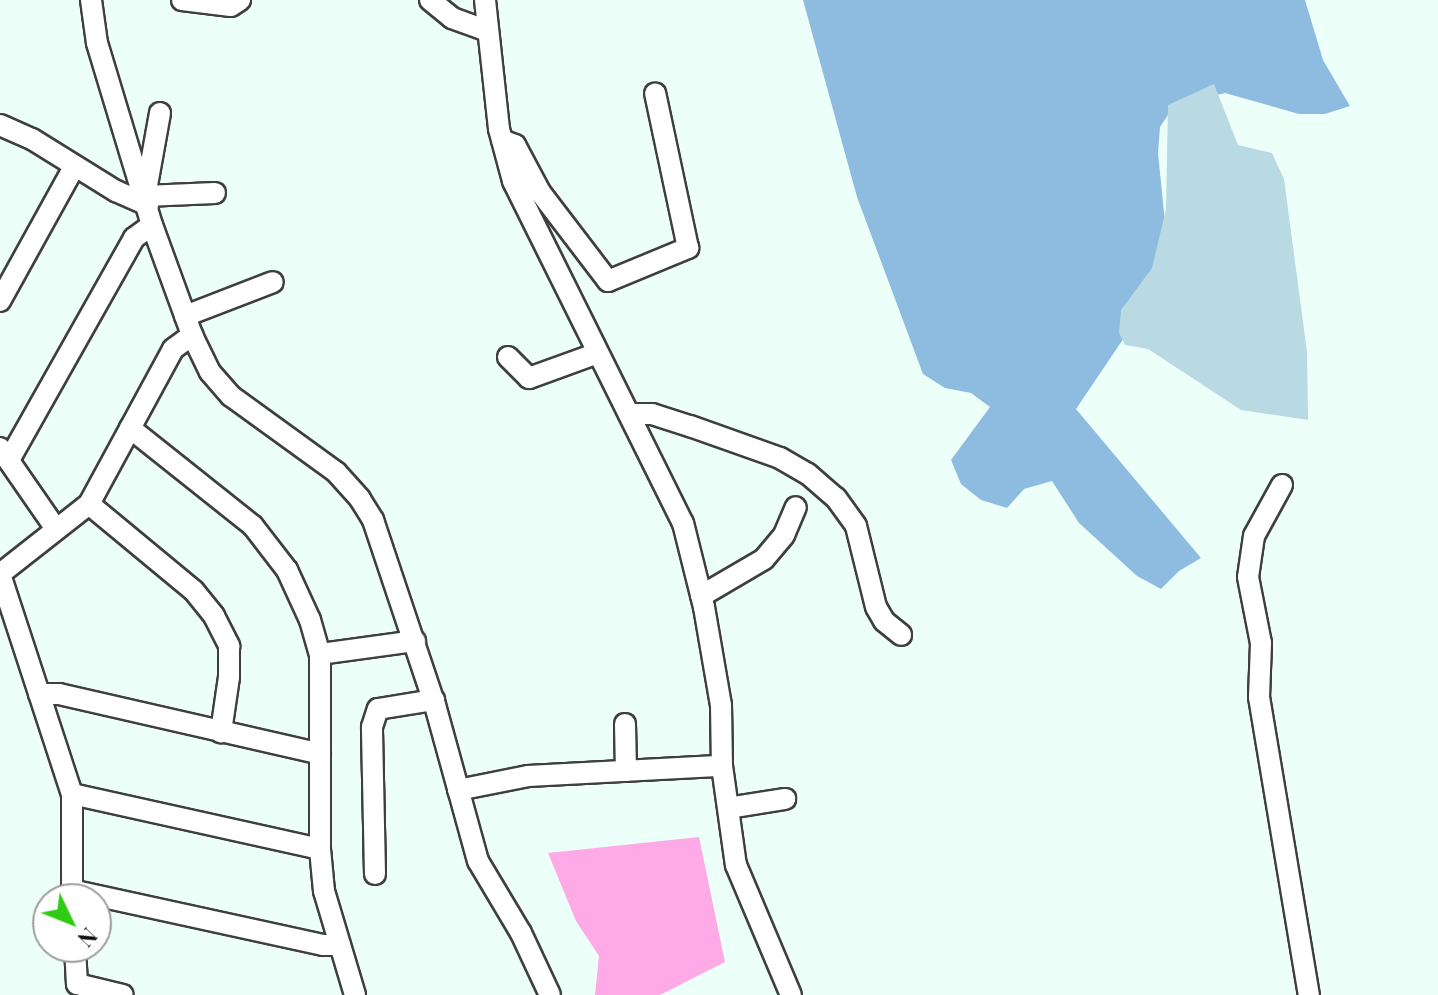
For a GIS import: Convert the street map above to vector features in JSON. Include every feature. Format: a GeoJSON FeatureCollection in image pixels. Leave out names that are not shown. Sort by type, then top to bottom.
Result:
{"type":"FeatureCollection","features":[{"type":"Feature","properties":{"kind":"street"},"geometry":{"type":"LineString","coordinates":[[91,0],[97,43],[148,209],[189,325],[210,372],[231,396],[336,472],[360,499],[385,547],[434,700],[478,861],[521,933],[550,995]]}},
{"type":"Feature","properties":{"kind":"street"},"geometry":{"type":"LineString","coordinates":[[182,0],[231,6],[240,0]]}},
{"type":"Feature","properties":{"kind":"street"},"geometry":{"type":"LineString","coordinates":[[430,0],[452,18],[487,31]]}},
{"type":"Feature","properties":{"kind":"street"},"geometry":{"type":"LineString","coordinates":[[485,0],[502,140],[513,181],[683,523],[701,596],[721,705],[722,766],[736,865],[791,995]]}},
{"type":"Feature","properties":{"kind":"street"},"geometry":{"type":"LineString","coordinates":[[487,31],[494,0]]}},
{"type":"Feature","properties":{"kind":"street"},"geometry":{"type":"LineString","coordinates":[[502,140],[515,145],[540,192],[608,281],[688,248],[655,93]]}},
{"type":"Feature","properties":{"kind":"street"},"geometry":{"type":"LineString","coordinates":[[56,529],[5,454],[134,238],[148,209],[160,113]]}},
{"type":"Feature","properties":{"kind":"street"},"geometry":{"type":"LineString","coordinates":[[0,125],[32,139],[148,209],[215,193]]}},
{"type":"Feature","properties":{"kind":"street"},"geometry":{"type":"LineString","coordinates":[[0,301],[74,167]]}},
{"type":"Feature","properties":{"kind":"street"},"geometry":{"type":"LineString","coordinates":[[72,883],[72,794],[0,574],[89,504],[189,325],[273,282]]}},
{"type":"Feature","properties":{"kind":"street"},"geometry":{"type":"LineString","coordinates":[[508,357],[529,378],[598,353]]}},
{"type":"Feature","properties":{"kind":"street"},"geometry":{"type":"LineString","coordinates":[[629,414],[652,414],[690,426],[780,458],[808,474],[836,498],[856,526],[876,607],[884,621],[901,635]]}},
{"type":"Feature","properties":{"kind":"street"},"geometry":{"type":"LineString","coordinates":[[130,428],[253,526],[273,548],[310,620],[320,654],[320,849],[324,891],[355,995]]}},
{"type":"Feature","properties":{"kind":"street"},"geometry":{"type":"LineString","coordinates":[[1282,485],[1254,536],[1248,577],[1261,643],[1259,697],[1309,995]]}},
{"type":"Feature","properties":{"kind":"street"},"geometry":{"type":"LineString","coordinates":[[89,504],[194,591],[214,616],[229,646],[229,677],[221,732]]}},
{"type":"Feature","properties":{"kind":"street"},"geometry":{"type":"LineString","coordinates":[[701,596],[764,559],[784,535],[796,507]]}},
{"type":"Feature","properties":{"kind":"street"},"geometry":{"type":"LineString","coordinates":[[320,654],[415,641]]}},
{"type":"Feature","properties":{"kind":"street"},"geometry":{"type":"LineString","coordinates":[[39,694],[59,694],[320,754]]}},
{"type":"Feature","properties":{"kind":"street"},"geometry":{"type":"LineString","coordinates":[[375,874],[372,727],[378,709],[434,700]]}},
{"type":"Feature","properties":{"kind":"street"},"geometry":{"type":"LineString","coordinates":[[625,724],[626,771]]}},
{"type":"Feature","properties":{"kind":"street"},"geometry":{"type":"LineString","coordinates":[[458,790],[528,776],[722,766]]}},
{"type":"Feature","properties":{"kind":"street"},"geometry":{"type":"LineString","coordinates":[[72,794],[320,849]]}},
{"type":"Feature","properties":{"kind":"street"},"geometry":{"type":"LineString","coordinates":[[728,808],[785,799]]}},
{"type":"Feature","properties":{"kind":"street"},"geometry":{"type":"LineString","coordinates":[[112,903],[323,945],[340,945]]}},
{"type":"Feature","properties":{"kind":"street"},"geometry":{"type":"LineString","coordinates":[[76,963],[77,984],[123,995]]}},
{"type":"Feature","properties":{"kind":"shaded area"},"geometry":{"type":"Polygon","coordinates":[[[803,0],[1305,0],[1323,60],[1350,106],[1325,114],[1299,114],[1225,93],[1174,106],[1160,127],[1158,153],[1169,262],[1130,329],[1076,409],[1201,558],[1179,571],[1161,589],[1137,576],[1079,523],[1052,481],[1024,489],[1007,508],[981,500],[961,484],[951,460],[990,407],[971,393],[945,388],[923,374],[857,197],[803,0]]]}},
{"type":"Feature","properties":{"kind":"shaded area"},"geometry":{"type":"Polygon","coordinates":[[[1214,84],[1238,145],[1272,153],[1284,179],[1307,352],[1308,420],[1241,410],[1148,349],[1125,345],[1119,333],[1121,310],[1152,268],[1166,209],[1168,105],[1214,84]]]}},
{"type":"Feature","properties":{"kind":"shaded area"},"geometry":{"type":"Polygon","coordinates":[[[699,837],[725,962],[660,995],[595,995],[599,956],[576,921],[548,853],[699,837]]]}}]}
